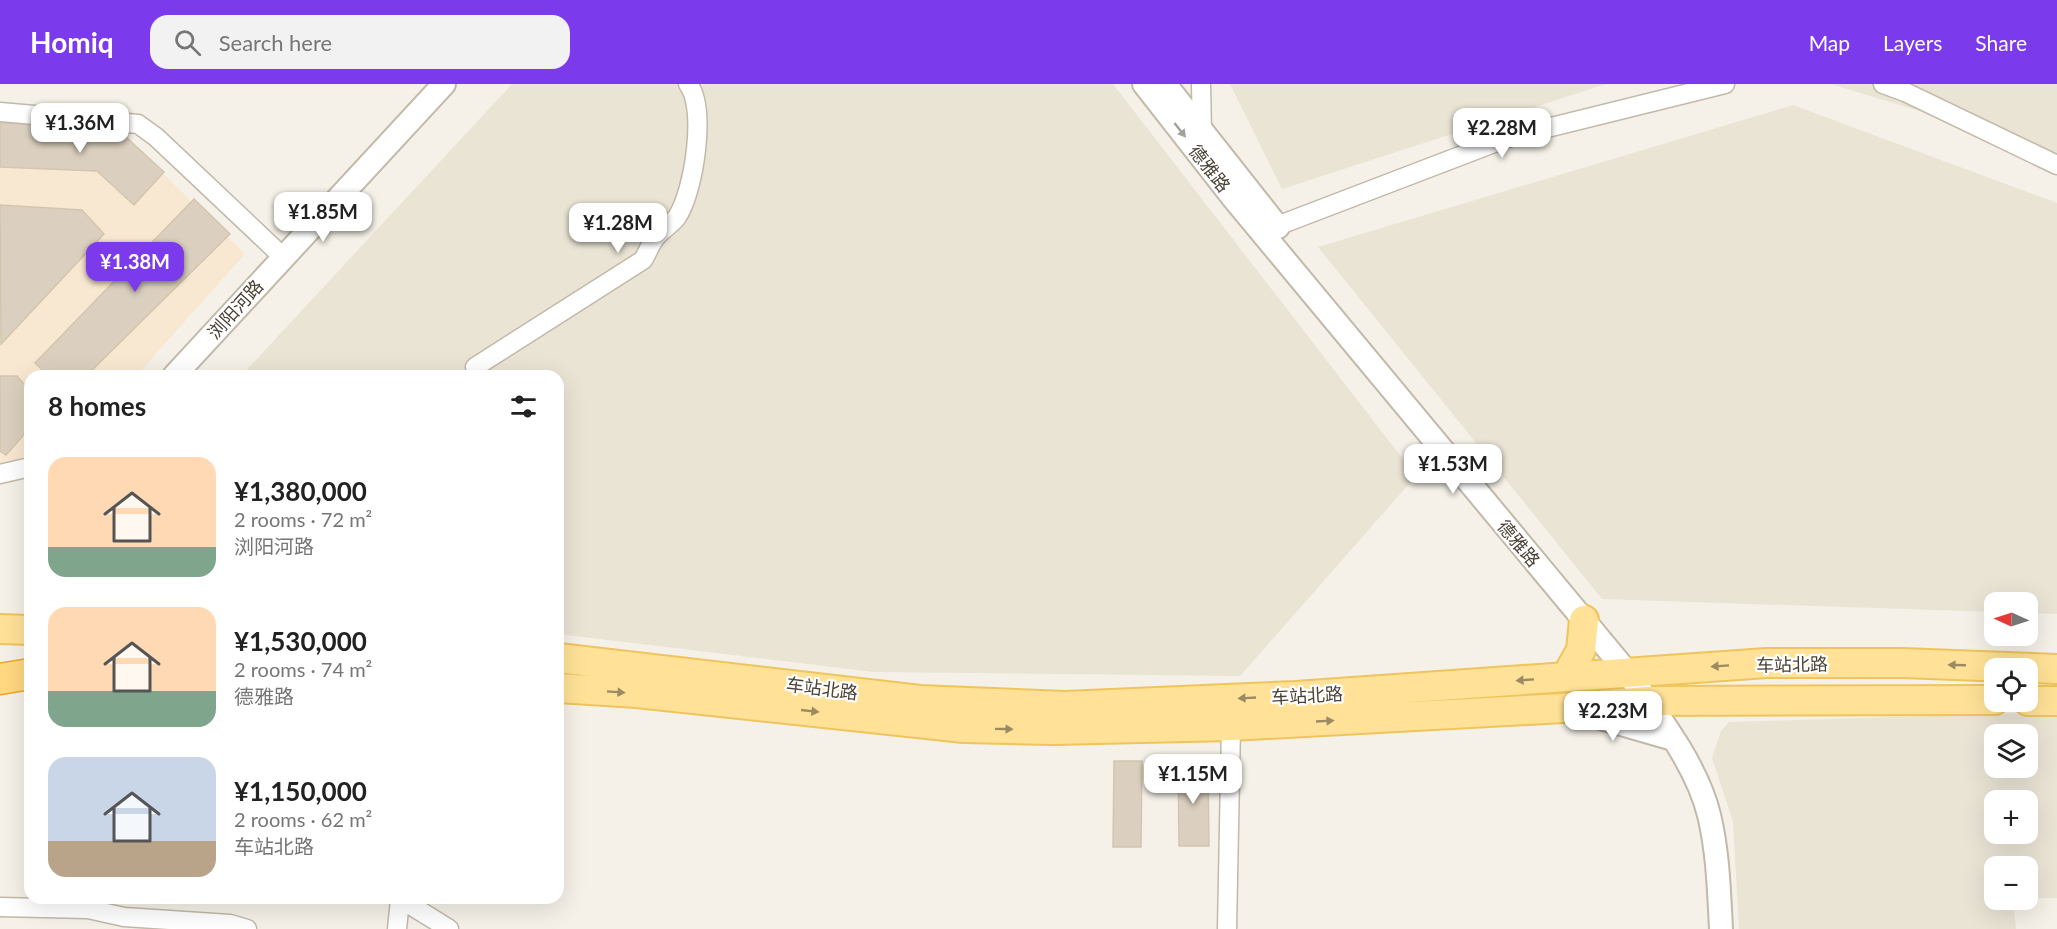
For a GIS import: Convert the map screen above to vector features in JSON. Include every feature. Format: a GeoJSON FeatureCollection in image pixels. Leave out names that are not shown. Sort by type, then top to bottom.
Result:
{"type":"FeatureCollection","features":[{"type":"Feature","properties":{"kind":"highway"},"geometry":{"type":"LineString","coordinates":[[0,680],[24,674]]}},
{"type":"Feature","properties":{"kind":"main road"},"geometry":{"type":"LineString","coordinates":[[1566,677],[1581,650],[1584,620]]}},
{"type":"Feature","properties":{"kind":"main road"},"geometry":{"type":"LineString","coordinates":[[0,629],[24,630]]}},
{"type":"Feature","properties":{"kind":"main road","name":"车站北路"},"geometry":{"type":"LineString","coordinates":[[564,659],[920,700],[1065,706],[1296,696],[1767,663],[1902,663],[2057,669]]}},
{"type":"Feature","properties":{"kind":"main road"},"geometry":{"type":"LineString","coordinates":[[0,672],[24,673]]}},
{"type":"Feature","properties":{"kind":"main road","name":"车站北路"},"geometry":{"type":"LineString","coordinates":[[564,688],[637,693],[964,728],[1053,730],[1231,726],[1656,701],[1984,700]]}},
{"type":"Feature","properties":{"kind":"main road"},"geometry":{"type":"LineString","coordinates":[[2038,701],[2057,701]]}},
{"type":"Feature","properties":{"kind":"street","name":"浏阳河路"},"geometry":{"type":"LineString","coordinates":[[179,370],[444,84]]}},
{"type":"Feature","properties":{"kind":"street"},"geometry":{"type":"LineString","coordinates":[[475,367],[643,260],[657,236],[677,217],[692,183],[697,129],[694,92],[688,84]]}},
{"type":"Feature","properties":{"kind":"street","name":"德雅路"},"geometry":{"type":"LineString","coordinates":[[1144,84],[1234,199],[1584,620],[1636,672]]}},
{"type":"Feature","properties":{"kind":"street","name":"德雅路"},"geometry":{"type":"LineString","coordinates":[[1165,84],[1276,226],[1577,597],[1636,672],[1689,746],[1717,812],[1725,865],[1730,929]]}},
{"type":"Feature","properties":{"kind":"street"},"geometry":{"type":"LineString","coordinates":[[1202,84],[1202,132]]}},
{"type":"Feature","properties":{"kind":"street"},"geometry":{"type":"LineString","coordinates":[[1276,226],[1508,138],[1725,84]]}},
{"type":"Feature","properties":{"kind":"street"},"geometry":{"type":"LineString","coordinates":[[1882,84],[1905,92],[2057,165]]}},
{"type":"Feature","properties":{"kind":"street"},"geometry":{"type":"LineString","coordinates":[[0,112],[138,124],[156,137],[283,257]]}},
{"type":"Feature","properties":{"kind":"street"},"geometry":{"type":"LineString","coordinates":[[0,474],[24,468]]}},
{"type":"Feature","properties":{"kind":"street","name":"德雅路"},"geometry":{"type":"LineString","coordinates":[[1656,701],[1704,798],[1709,814],[1714,844],[1721,929]]}},
{"type":"Feature","properties":{"kind":"street"},"geometry":{"type":"LineString","coordinates":[[1563,708],[1673,739]]}},
{"type":"Feature","properties":{"kind":"street"},"geometry":{"type":"LineString","coordinates":[[1227,929],[1231,726]]}},
{"type":"Feature","properties":{"kind":"street"},"geometry":{"type":"LineString","coordinates":[[397,929],[400,904]]}},
{"type":"Feature","properties":{"kind":"street"},"geometry":{"type":"LineString","coordinates":[[408,904],[449,929]]}},
{"type":"Feature","properties":{"kind":"street"},"geometry":{"type":"LineString","coordinates":[[0,907],[88,909],[124,917],[230,924],[247,929]]}},
{"type":"Feature","properties":{"kind":"shaded area"},"geometry":{"type":"Polygon","coordinates":[[[512,84],[1113,84],[1416,476],[1240,676],[873,672],[564,635],[564,370],[247,370],[512,84]]]}},
{"type":"Feature","properties":{"kind":"shaded area"},"geometry":{"type":"Polygon","coordinates":[[[1230,84],[1606,84],[1282,189],[1230,84]]]}},
{"type":"Feature","properties":{"kind":"shaded area"},"geometry":{"type":"Polygon","coordinates":[[[1831,84],[2057,84],[2057,153],[1831,84]]]}},
{"type":"Feature","properties":{"kind":"shaded area"},"geometry":{"type":"Polygon","coordinates":[[[1793,105],[2057,203],[2057,614],[2038,613],[2038,592],[1984,592],[1984,612],[1602,599],[1318,247],[1793,105]]]}},
{"type":"Feature","properties":{"kind":"shaded area"},"geometry":{"type":"Polygon","coordinates":[[[0,136],[135,146],[245,254],[141,370],[24,370],[24,457],[0,465],[0,136]]]}},
{"type":"Feature","properties":{"kind":"shaded area"},"geometry":{"type":"Polygon","coordinates":[[[2031,713],[2057,715],[2057,898],[2038,898],[2038,856],[1984,856],[1984,910],[2014,910],[2016,929],[1739,929],[1733,822],[1712,758],[1721,731],[1729,722],[2031,713]]]}},
{"type":"Feature","properties":{"kind":"building"},"geometry":{"type":"Polygon","coordinates":[[[0,123],[115,127],[164,172],[134,205],[97,171],[0,167],[0,123]]]}},
{"type":"Feature","properties":{"kind":"building"},"geometry":{"type":"Polygon","coordinates":[[[194,199],[230,234],[92,370],[43,370],[35,363],[194,199]]]}},
{"type":"Feature","properties":{"kind":"building"},"geometry":{"type":"Polygon","coordinates":[[[0,205],[82,210],[104,234],[1,344],[0,205]]]}},
{"type":"Feature","properties":{"kind":"building"},"geometry":{"type":"Polygon","coordinates":[[[0,376],[17,376],[24,384],[24,435],[6,455],[0,451],[0,376]]]}},
{"type":"Feature","properties":{"kind":"building"},"geometry":{"type":"Polygon","coordinates":[[[1190,760],[1192,769],[1208,768],[1209,846],[1179,846],[1178,761],[1190,760]]]}},
{"type":"Feature","properties":{"kind":"building"},"geometry":{"type":"Polygon","coordinates":[[[1114,761],[1142,761],[1141,847],[1113,847],[1114,761]]]}}]}
